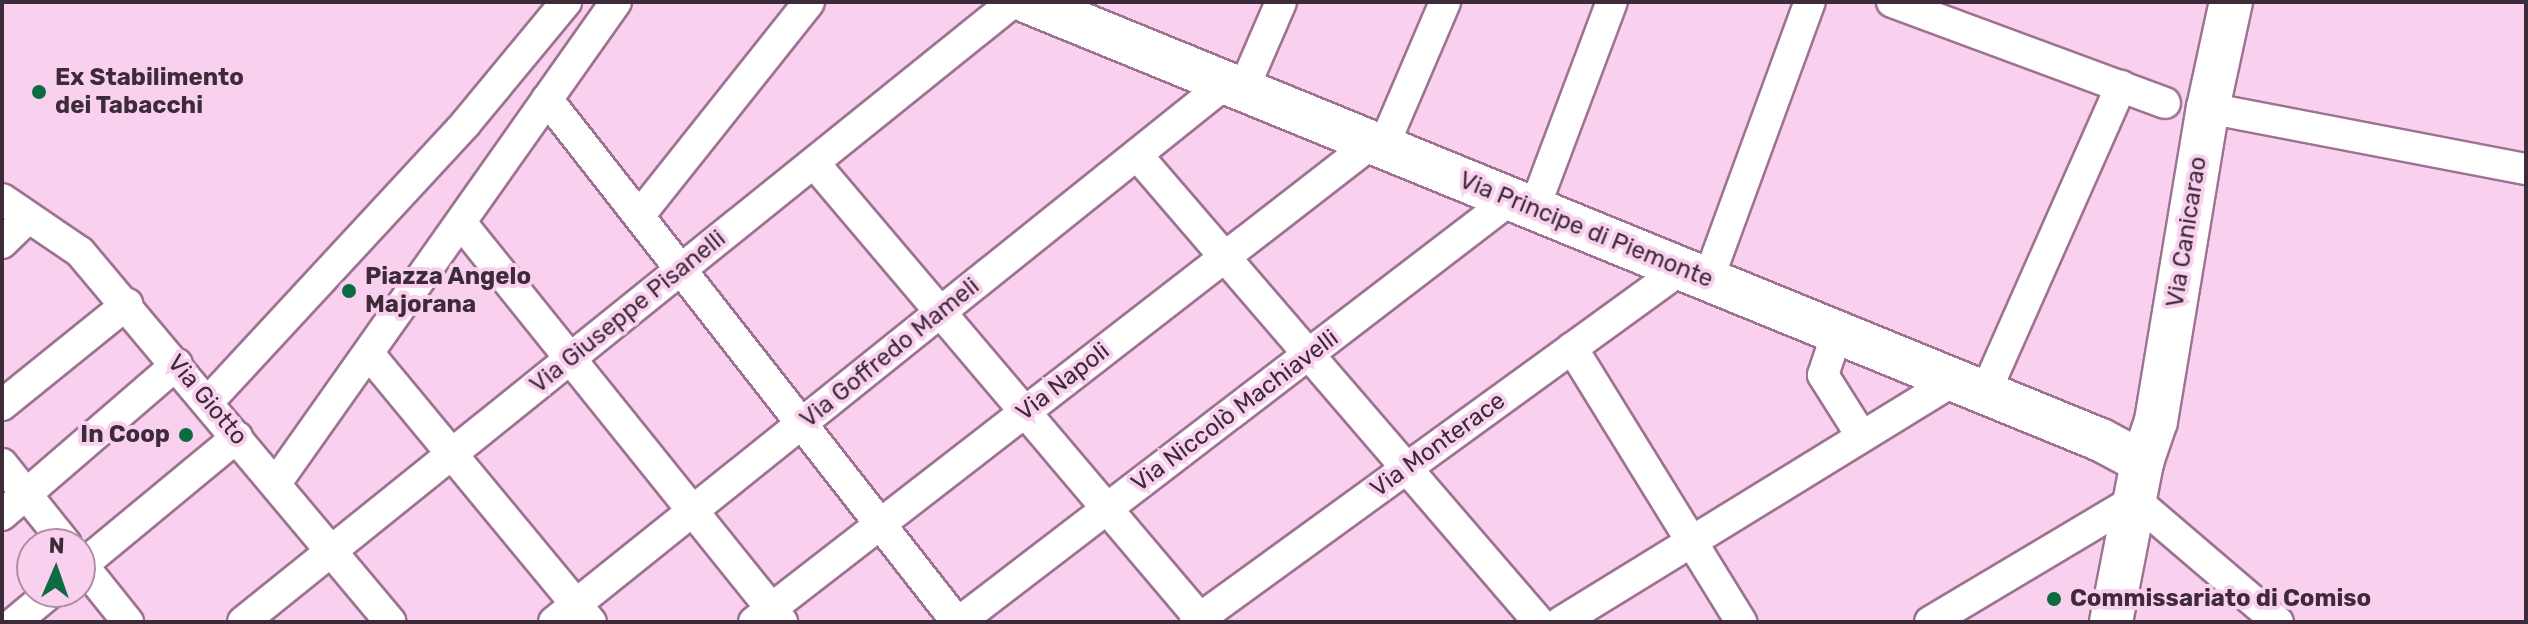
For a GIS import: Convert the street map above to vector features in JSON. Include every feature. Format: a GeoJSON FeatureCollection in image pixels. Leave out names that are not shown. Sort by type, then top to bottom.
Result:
{"type":"FeatureCollection","features":[{"type":"Feature","properties":{"kind":"main road","name":"Via Principe di Piemonte"},"geometry":{"type":"LineString","coordinates":[[1028,2],[2101,440],[2139,481]]}},
{"type":"Feature","properties":{"kind":"main road","name":"Via Canicarao"},"geometry":{"type":"LineString","coordinates":[[2111,622],[2139,481],[2156,421],[2208,108],[2231,2]]}},
{"type":"Feature","properties":{"kind":"street"},"geometry":{"type":"LineString","coordinates":[[208,402],[466,123],[566,2]]}},
{"type":"Feature","properties":{"kind":"street"},"geometry":{"type":"LineString","coordinates":[[276,483],[376,363],[556,111],[616,2]]}},
{"type":"Feature","properties":{"kind":"street"},"geometry":{"type":"LineString","coordinates":[[639,216],[809,2]]}},
{"type":"Feature","properties":{"kind":"street","name":"Via Giuseppe Pisanelli"},"geometry":{"type":"LineString","coordinates":[[243,622],[1013,2]]}},
{"type":"Feature","properties":{"kind":"street"},"geometry":{"type":"LineString","coordinates":[[1234,86],[1281,2]]}},
{"type":"Feature","properties":{"kind":"street"},"geometry":{"type":"LineString","coordinates":[[1378,145],[1445,2]]}},
{"type":"Feature","properties":{"kind":"street"},"geometry":{"type":"LineString","coordinates":[[1522,204],[1612,2]]}},
{"type":"Feature","properties":{"kind":"street"},"geometry":{"type":"LineString","coordinates":[[1694,275],[1810,2]]}},
{"type":"Feature","properties":{"kind":"street"},"geometry":{"type":"LineString","coordinates":[[1892,2],[2165,103]]}},
{"type":"Feature","properties":{"kind":"street","name":"Via Goffredo Mameli"},"geometry":{"type":"LineString","coordinates":[[574,616],[693,510],[1137,155],[1234,86]]}},
{"type":"Feature","properties":{"kind":"street"},"geometry":{"type":"LineString","coordinates":[[1561,622],[1861,435],[1969,387],[2121,86]]}},
{"type":"Feature","properties":{"kind":"street"},"geometry":{"type":"LineString","coordinates":[[2208,108],[2526,169]]}},
{"type":"Feature","properties":{"kind":"street"},"geometry":{"type":"LineString","coordinates":[[556,111],[958,622]]}},
{"type":"Feature","properties":{"kind":"street","name":"Via Napoli"},"geometry":{"type":"LineString","coordinates":[[769,617],[880,524],[1224,257],[1378,145]]}},
{"type":"Feature","properties":{"kind":"street"},"geometry":{"type":"LineString","coordinates":[[1137,155],[1404,470],[1539,622]]}},
{"type":"Feature","properties":{"kind":"street"},"geometry":{"type":"LineString","coordinates":[[814,163],[1199,621]]}},
{"type":"Feature","properties":{"kind":"street","name":"Via Giotto"},"geometry":{"type":"LineString","coordinates":[[2,199],[26,220],[80,252],[127,304],[391,622]]}},
{"type":"Feature","properties":{"kind":"street","name":"Via Niccolò Machiavelli"},"geometry":{"type":"LineString","coordinates":[[958,622],[1308,356],[1522,204]]}},
{"type":"Feature","properties":{"kind":"street"},"geometry":{"type":"LineString","coordinates":[[2,243],[26,220]]}},
{"type":"Feature","properties":{"kind":"street"},"geometry":{"type":"LineString","coordinates":[[469,233],[693,510],[769,617]]}},
{"type":"Feature","properties":{"kind":"street","name":"Via Monterace"},"geometry":{"type":"LineString","coordinates":[[1199,621],[1572,348],[1694,275]]}},
{"type":"Feature","properties":{"kind":"street"},"geometry":{"type":"LineString","coordinates":[[2,405],[127,304]]}},
{"type":"Feature","properties":{"kind":"street"},"geometry":{"type":"LineString","coordinates":[[1837,333],[1823,375],[1861,435]]}},
{"type":"Feature","properties":{"kind":"street"},"geometry":{"type":"LineString","coordinates":[[1572,348],[1741,622]]}},
{"type":"Feature","properties":{"kind":"street"},"geometry":{"type":"LineString","coordinates":[[376,363],[452,454],[574,616]]}},
{"type":"Feature","properties":{"kind":"street"},"geometry":{"type":"LineString","coordinates":[[2,515],[177,364]]}},
{"type":"Feature","properties":{"kind":"street"},"geometry":{"type":"LineString","coordinates":[[96,545],[237,437]]}},
{"type":"Feature","properties":{"kind":"street"},"geometry":{"type":"LineString","coordinates":[[2,464],[52,528]]}},
{"type":"Feature","properties":{"kind":"street"},"geometry":{"type":"LineString","coordinates":[[1930,622],[2139,481],[2278,622]]}},
{"type":"Feature","properties":{"kind":"street"},"geometry":{"type":"LineString","coordinates":[[96,583],[128,622]]}},
{"type":"Feature","properties":{"kind":"street"},"geometry":{"type":"LineString","coordinates":[[15,622],[32,608]]}},
{"type":"Feature","properties":{"kind":"place","name":"Ex Stabilimento dei Tabacchi"},"geometry":{"type":"Point","coordinates":[39,92]}},
{"type":"Feature","properties":{"kind":"place","name":"Piazza Angelo Majorana"},"geometry":{"type":"Point","coordinates":[349,291]}},
{"type":"Feature","properties":{"kind":"place","name":"In Coop"},"geometry":{"type":"Point","coordinates":[186,435]}},
{"type":"Feature","properties":{"kind":"place","name":"Commissariato di Comiso"},"geometry":{"type":"Point","coordinates":[2054,599]}}]}
